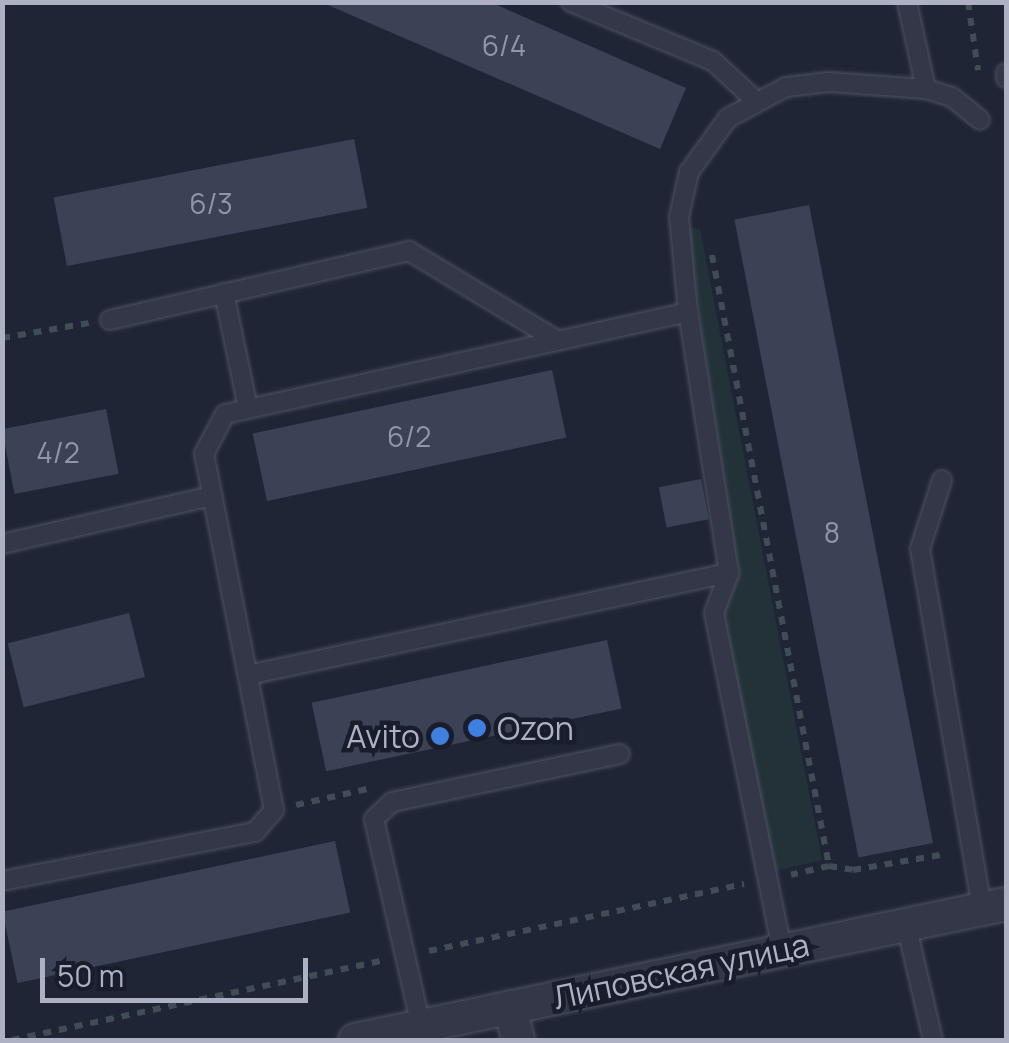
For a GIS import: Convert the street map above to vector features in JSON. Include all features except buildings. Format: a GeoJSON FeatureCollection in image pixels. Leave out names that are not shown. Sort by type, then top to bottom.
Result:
{"type":"FeatureCollection","features":[{"type":"Feature","properties":{"kind":"street","name":"Липовская улица"},"geometry":{"type":"LineString","coordinates":[[355,1040],[994,906]]}},
{"type":"Feature","properties":{"kind":"street"},"geometry":{"type":"LineString","coordinates":[[510,1007],[518,1040]]}},
{"type":"Feature","properties":{"kind":"lane"},"geometry":{"type":"LineString","coordinates":[[571,2],[713,61],[754,100]]}},
{"type":"Feature","properties":{"kind":"lane"},"geometry":{"type":"LineString","coordinates":[[907,2],[926,89]]}},
{"type":"Feature","properties":{"kind":"lane"},"geometry":{"type":"LineString","coordinates":[[782,950],[714,613],[730,573],[688,312],[679,217],[689,172],[728,118],[754,100],[828,82],[926,89],[952,97],[980,120]]}},
{"type":"Feature","properties":{"kind":"lane"},"geometry":{"type":"LineString","coordinates":[[110,320],[409,251],[555,338]]}},
{"type":"Feature","properties":{"kind":"lane"},"geometry":{"type":"LineString","coordinates":[[224,293],[248,408]]}},
{"type":"Feature","properties":{"kind":"lane"},"geometry":{"type":"LineString","coordinates":[[2,881],[255,832],[274,810],[204,454],[225,414],[555,338],[688,312]]}},
{"type":"Feature","properties":{"kind":"lane"},"geometry":{"type":"LineString","coordinates":[[942,480],[920,550],[972,849],[994,906]]}},
{"type":"Feature","properties":{"kind":"lane"},"geometry":{"type":"LineString","coordinates":[[2,544],[212,496]]}},
{"type":"Feature","properties":{"kind":"lane"},"geometry":{"type":"LineString","coordinates":[[248,675],[730,573]]}},
{"type":"Feature","properties":{"kind":"lane"},"geometry":{"type":"LineString","coordinates":[[421,1026],[374,818],[392,802],[620,754]]}},
{"type":"Feature","properties":{"kind":"lane"},"geometry":{"type":"LineString","coordinates":[[906,924],[933,1040]]}},
{"type":"Feature","properties":{"kind":"path"},"geometry":{"type":"LineString","coordinates":[[968,2],[978,62]]}},
{"type":"Feature","properties":{"kind":"path"},"geometry":{"type":"LineString","coordinates":[[2,338],[110,320]]}},
{"type":"Feature","properties":{"kind":"path"},"geometry":{"type":"LineString","coordinates":[[274,810],[368,789],[374,818]]}},
{"type":"Feature","properties":{"kind":"path"},"geometry":{"type":"LineString","coordinates":[[830,866],[853,870],[972,849]]}},
{"type":"Feature","properties":{"kind":"shaded area"},"geometry":{"type":"Polygon","coordinates":[[[686,227],[700,229],[822,860],[774,871],[723,615],[739,575],[686,227]]]}},
{"type":"Feature","properties":{"kind":"place","name":"Ozon"},"geometry":{"type":"Point","coordinates":[477,728]}},
{"type":"Feature","properties":{"kind":"place","name":"Avito"},"geometry":{"type":"Point","coordinates":[440,736]}}]}
